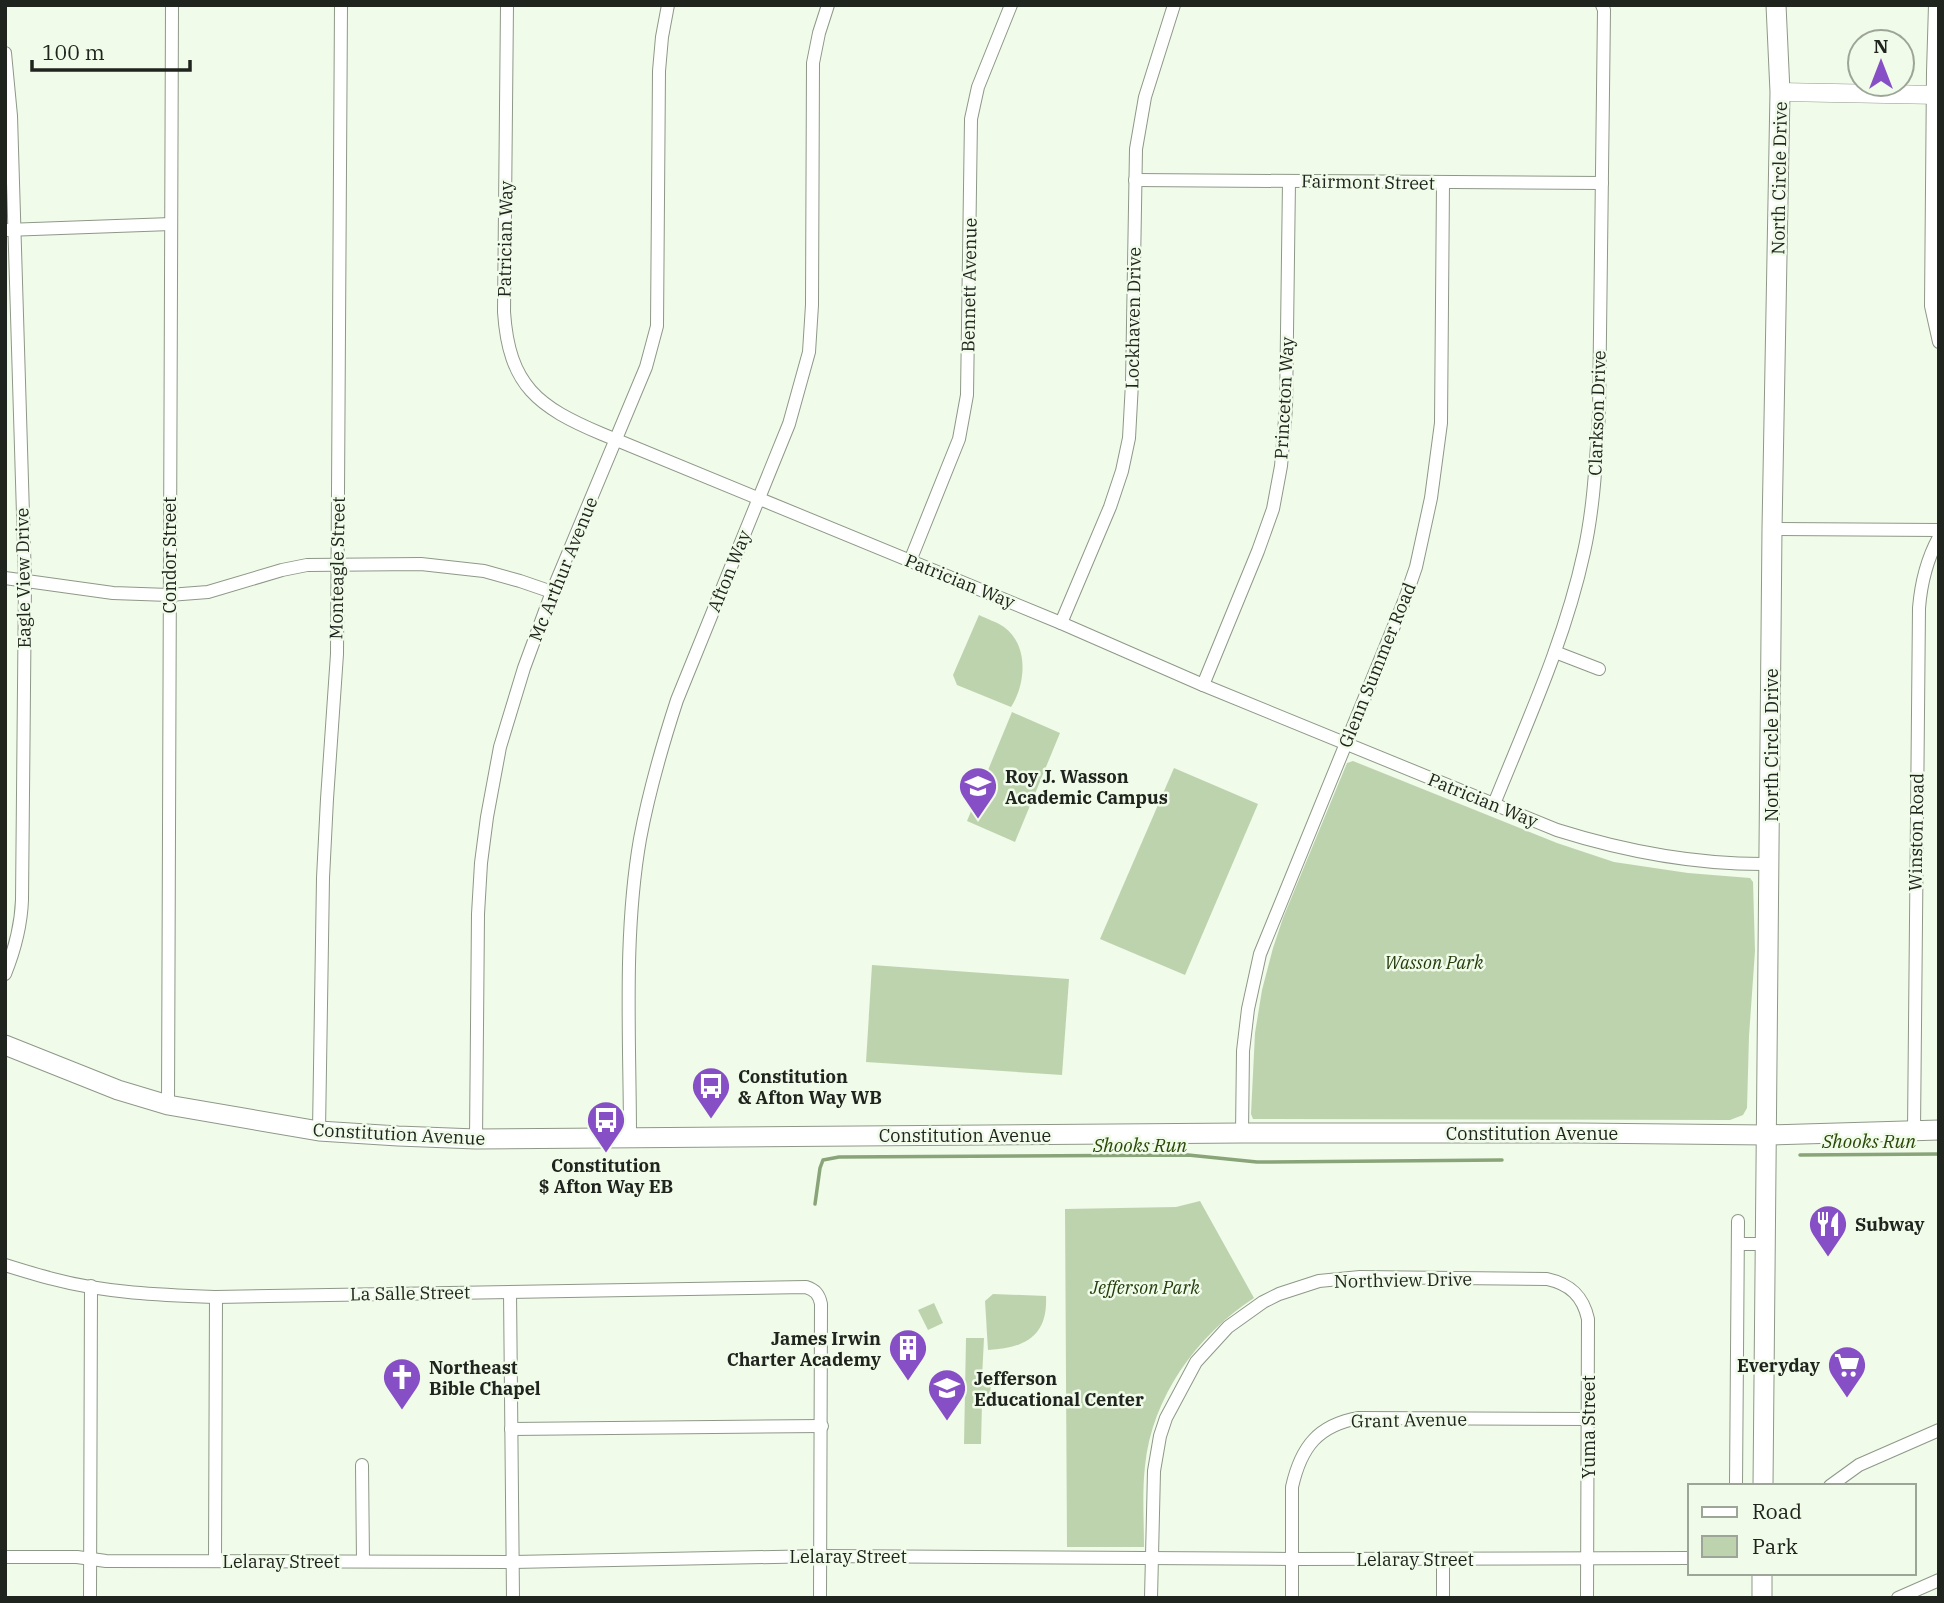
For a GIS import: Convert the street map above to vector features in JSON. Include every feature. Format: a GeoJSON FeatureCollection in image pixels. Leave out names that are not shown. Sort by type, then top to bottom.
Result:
{"type":"FeatureCollection","features":[{"type":"Feature","properties":{"kind":"main road","name":"North Circle Drive"},"geometry":{"type":"LineString","coordinates":[[1763,1484],[1772,529],[1780,92],[1776,5]]}},
{"type":"Feature","properties":{"kind":"main road"},"geometry":{"type":"LineString","coordinates":[[1780,92],[1936,94]]}},
{"type":"Feature","properties":{"kind":"main road","name":"Constitution Avenue"},"geometry":{"type":"LineString","coordinates":[[5,1045],[118,1090],[167,1105],[320,1131],[398,1136],[476,1139],[1242,1133],[1767,1135],[1939,1130]]}},
{"type":"Feature","properties":{"kind":"main road"},"geometry":{"type":"LineString","coordinates":[[1762,1575],[1762,1598]]}},
{"type":"Feature","properties":{"kind":"street","name":"Condor Street"},"geometry":{"type":"LineString","coordinates":[[167,1105],[172,5]]}},
{"type":"Feature","properties":{"kind":"street","name":"Monteagle Street"},"geometry":{"type":"LineString","coordinates":[[320,1131],[323,878],[337,654],[341,5]]}},
{"type":"Feature","properties":{"kind":"street","name":"Patrician Way"},"geometry":{"type":"LineString","coordinates":[[507,5],[506,337],[510,356],[528,387],[547,407],[574,423],[1557,830],[1600,844],[1638,852],[1746,865],[1770,864]]}},
{"type":"Feature","properties":{"kind":"street","name":"Mc Arthur Avenue"},"geometry":{"type":"LineString","coordinates":[[476,1139],[478,914],[487,817],[507,719],[524,668],[552,592],[646,367],[657,326],[659,71],[668,5]]}},
{"type":"Feature","properties":{"kind":"street","name":"Afton Way"},"geometry":{"type":"LineString","coordinates":[[629,1138],[631,923],[640,842],[650,787],[663,738],[677,700],[789,424],[809,352],[812,305],[813,63],[818,33],[828,5]]}},
{"type":"Feature","properties":{"kind":"street","name":"Bennett Avenue"},"geometry":{"type":"LineString","coordinates":[[909,561],[959,439],[963,423],[967,396],[971,120],[978,87],[1011,5]]}},
{"type":"Feature","properties":{"kind":"street","name":"Lockhaven Drive"},"geometry":{"type":"LineString","coordinates":[[1061,623],[1110,507],[1129,438],[1136,149],[1145,97],[1174,5]]}},
{"type":"Feature","properties":{"kind":"street","name":"Clarkson Drive"},"geometry":{"type":"LineString","coordinates":[[1494,804],[1555,652],[1573,595],[1584,551],[1595,472],[1599,414],[1602,5]]}},
{"type":"Feature","properties":{"kind":"street"},"geometry":{"type":"LineString","coordinates":[[1935,5],[1936,94],[1931,306],[1939,342]]}},
{"type":"Feature","properties":{"kind":"street","name":"Eagle View Drive"},"geometry":{"type":"LineString","coordinates":[[5,53],[11,117],[10,230],[24,581],[21,921],[16,948],[5,974]]}},
{"type":"Feature","properties":{"kind":"street","name":"Fairmont Street"},"geometry":{"type":"LineString","coordinates":[[1135,180],[1602,183]]}},
{"type":"Feature","properties":{"kind":"street","name":"Princeton Way"},"geometry":{"type":"LineString","coordinates":[[1203,685],[1273,509],[1281,466],[1286,408],[1289,181]]}},
{"type":"Feature","properties":{"kind":"street","name":"Glenn Summer Road"},"geometry":{"type":"LineString","coordinates":[[1242,1133],[1243,1051],[1248,1009],[1260,954],[1405,599],[1416,567],[1432,498],[1441,423],[1443,183]]}},
{"type":"Feature","properties":{"kind":"street"},"geometry":{"type":"LineString","coordinates":[[10,230],[171,224]]}},
{"type":"Feature","properties":{"kind":"street"},"geometry":{"type":"LineString","coordinates":[[1772,529],[1939,530]]}},
{"type":"Feature","properties":{"kind":"street","name":"Winston Road"},"geometry":{"type":"LineString","coordinates":[[1914,1130],[1919,607],[1926,571],[1939,537]]}},
{"type":"Feature","properties":{"kind":"street"},"geometry":{"type":"LineString","coordinates":[[5,578],[113,593],[169,595],[208,592],[296,566],[421,564],[484,571],[552,592]]}},
{"type":"Feature","properties":{"kind":"street"},"geometry":{"type":"LineString","coordinates":[[1555,652],[1599,669]]}},
{"type":"Feature","properties":{"kind":"street"},"geometry":{"type":"LineString","coordinates":[[1736,1484],[1738,1221]]}},
{"type":"Feature","properties":{"kind":"street"},"geometry":{"type":"LineString","coordinates":[[1738,1244],[1766,1244]]}},
{"type":"Feature","properties":{"kind":"street","name":"La Salle Street"},"geometry":{"type":"LineString","coordinates":[[5,1265],[54,1280],[91,1286],[154,1294],[216,1297],[806,1287],[817,1293],[821,1304],[822,1426]]}},
{"type":"Feature","properties":{"kind":"street","name":"Northview Drive"},"geometry":{"type":"LineString","coordinates":[[1152,1598],[1154,1471],[1160,1436],[1166,1418],[1196,1362],[1214,1341],[1246,1313],[1279,1294],[1309,1284],[1338,1279],[1547,1279]]}},
{"type":"Feature","properties":{"kind":"street","name":"Yuma Street"},"geometry":{"type":"LineString","coordinates":[[1547,1279],[1569,1287],[1585,1306],[1588,1319],[1587,1598]]}},
{"type":"Feature","properties":{"kind":"street"},"geometry":{"type":"LineString","coordinates":[[90,1598],[91,1286]]}},
{"type":"Feature","properties":{"kind":"street"},"geometry":{"type":"LineString","coordinates":[[510,1292],[513,1598]]}},
{"type":"Feature","properties":{"kind":"street"},"geometry":{"type":"LineString","coordinates":[[215,1561],[216,1297]]}},
{"type":"Feature","properties":{"kind":"street","name":"Grant Avenue"},"geometry":{"type":"LineString","coordinates":[[1292,1598],[1292,1487],[1308,1446],[1330,1426],[1359,1418],[1589,1419]]}},
{"type":"Feature","properties":{"kind":"street"},"geometry":{"type":"LineString","coordinates":[[511,1429],[822,1426],[820,1598]]}},
{"type":"Feature","properties":{"kind":"street"},"geometry":{"type":"LineString","coordinates":[[1833,1484],[1859,1465],[1939,1430]]}},
{"type":"Feature","properties":{"kind":"street"},"geometry":{"type":"LineString","coordinates":[[362,1465],[363,1561]]}},
{"type":"Feature","properties":{"kind":"street","name":"Lelaray Street"},"geometry":{"type":"LineString","coordinates":[[5,1557],[77,1557],[106,1561],[513,1562],[821,1556],[1688,1558]]}},
{"type":"Feature","properties":{"kind":"street"},"geometry":{"type":"LineString","coordinates":[[1443,1559],[1443,1598]]}},
{"type":"Feature","properties":{"kind":"street"},"geometry":{"type":"LineString","coordinates":[[1898,1598],[1939,1580]]}},
{"type":"Feature","properties":{"kind":"green space"},"geometry":{"type":"Polygon","coordinates":[[[979,615],[1004,627],[1018,644],[1023,665],[1022,676],[1011,707],[957,685],[953,675],[979,615]]]}},
{"type":"Feature","properties":{"kind":"green space"},"geometry":{"type":"Polygon","coordinates":[[[1012,712],[1060,733],[1015,842],[967,821],[1012,712]]]}},
{"type":"Feature","properties":{"kind":"green space","name":"Wasson Park"},"geometry":{"type":"Polygon","coordinates":[[[1353,761],[1557,843],[1614,862],[1688,873],[1750,878],[1753,882],[1755,951],[1747,1108],[1743,1115],[1730,1120],[1253,1119],[1251,1114],[1255,1033],[1273,948],[1347,763],[1353,761]]]}},
{"type":"Feature","properties":{"kind":"green space"},"geometry":{"type":"Polygon","coordinates":[[[1174,768],[1258,804],[1185,975],[1100,939],[1174,768]]]}},
{"type":"Feature","properties":{"kind":"green space"},"geometry":{"type":"Polygon","coordinates":[[[872,965],[1069,979],[1062,1075],[866,1062],[872,965]]]}},
{"type":"Feature","properties":{"kind":"green space","name":"Jefferson Park"},"geometry":{"type":"Polygon","coordinates":[[[1200,1201],[1254,1298],[1233,1313],[1196,1349],[1168,1392],[1157,1416],[1149,1440],[1145,1466],[1144,1547],[1067,1547],[1065,1209],[1176,1207],[1200,1201]]]}},
{"type":"Feature","properties":{"kind":"green space"},"geometry":{"type":"Polygon","coordinates":[[[993,1294],[1046,1296],[1043,1321],[1032,1337],[1013,1346],[988,1350],[985,1301],[993,1294]]]}},
{"type":"Feature","properties":{"kind":"green space"},"geometry":{"type":"Polygon","coordinates":[[[934,1303],[943,1323],[928,1330],[918,1310],[934,1303]]]}},
{"type":"Feature","properties":{"kind":"green space"},"geometry":{"type":"Polygon","coordinates":[[[966,1338],[984,1338],[982,1378],[991,1378],[990,1402],[982,1402],[981,1444],[964,1444],[966,1338]]]}},
{"type":"Feature","properties":{"kind":"waterway","name":"Shooks Run"},"geometry":{"type":"LineString","coordinates":[[1800,1155],[1939,1154]]}},
{"type":"Feature","properties":{"kind":"waterway","name":"Shooks Run"},"geometry":{"type":"LineString","coordinates":[[815,1204],[823,1160],[839,1157],[1188,1155],[1257,1162],[1502,1160]]}},
{"type":"Feature","properties":{"kind":"place","name":"Roy J. Wasson Academic Campus"},"geometry":{"type":"Point","coordinates":[978,820]}},
{"type":"Feature","properties":{"kind":"place","name":"Constitution & Afton Way WB"},"geometry":{"type":"Point","coordinates":[711,1120]}},
{"type":"Feature","properties":{"kind":"place","name":"Constitution $ Afton Way EB"},"geometry":{"type":"Point","coordinates":[606,1154]}},
{"type":"Feature","properties":{"kind":"place","name":"Subway"},"geometry":{"type":"Point","coordinates":[1828,1258]}},
{"type":"Feature","properties":{"kind":"place","name":"James Irwin Charter Academy"},"geometry":{"type":"Point","coordinates":[908,1382]}},
{"type":"Feature","properties":{"kind":"place","name":"Everyday"},"geometry":{"type":"Point","coordinates":[1847,1399]}},
{"type":"Feature","properties":{"kind":"place","name":"Northeast Bible Chapel"},"geometry":{"type":"Point","coordinates":[402,1411]}},
{"type":"Feature","properties":{"kind":"place","name":"Jefferson Educational Center"},"geometry":{"type":"Point","coordinates":[947,1422]}}]}
